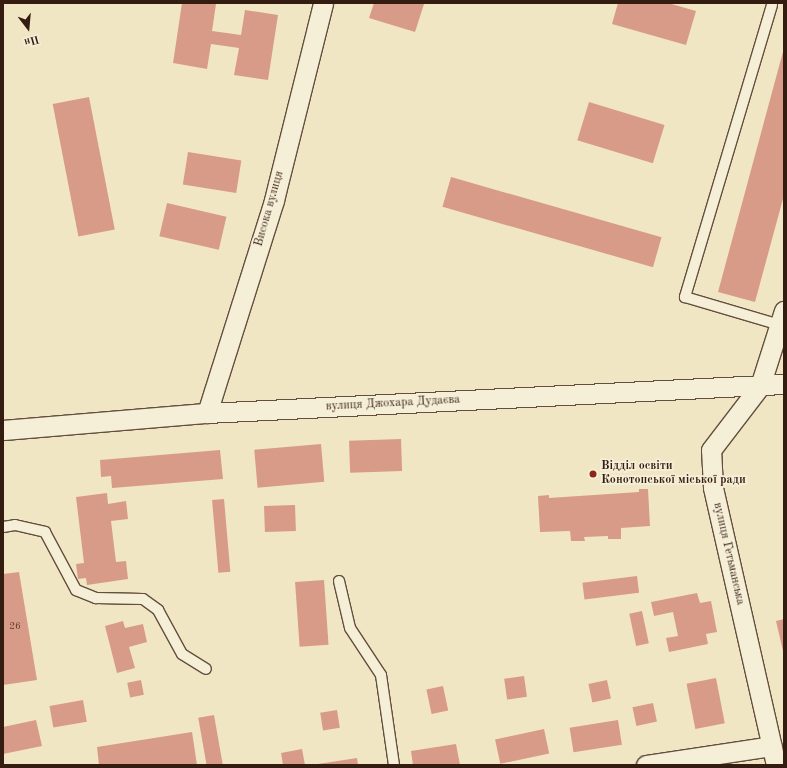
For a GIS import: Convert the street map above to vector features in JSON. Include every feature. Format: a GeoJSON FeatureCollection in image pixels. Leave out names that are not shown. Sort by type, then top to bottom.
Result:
{"type":"FeatureCollection","features":[{"type":"Feature","properties":{"kind":"street","name":"Висока вулиця"},"geometry":{"type":"LineString","coordinates":[[207,413],[274,200],[323,3]]}},
{"type":"Feature","properties":{"kind":"street","name":"вулиця Гетьманська"},"geometry":{"type":"LineString","coordinates":[[776,765],[713,487],[711,450],[760,386],[782,318]]}},
{"type":"Feature","properties":{"kind":"street","name":"вулиця Джохара Дудаєва"},"geometry":{"type":"LineString","coordinates":[[3,430],[207,413],[784,384]]}},
{"type":"Feature","properties":{"kind":"street"},"geometry":{"type":"LineString","coordinates":[[646,765],[772,746]]}},
{"type":"Feature","properties":{"kind":"lane"},"geometry":{"type":"LineString","coordinates":[[772,5],[685,297],[782,318]]}},
{"type":"Feature","properties":{"kind":"lane"},"geometry":{"type":"LineString","coordinates":[[3,527],[15,525],[45,532],[76,590],[96,598],[143,599],[158,610],[182,654],[206,669]]}},
{"type":"Feature","properties":{"kind":"lane"},"geometry":{"type":"LineString","coordinates":[[339,581],[350,628],[381,675],[394,765]]}},
{"type":"Feature","properties":{"kind":"building"},"geometry":{"type":"Polygon","coordinates":[[[182,3],[216,4],[212,31],[241,35],[245,10],[278,15],[268,80],[234,75],[239,48],[211,44],[207,69],[173,63],[182,3]]]}},
{"type":"Feature","properties":{"kind":"building"},"geometry":{"type":"Polygon","coordinates":[[[374,3],[424,4],[415,32],[369,18],[374,3]]]}},
{"type":"Feature","properties":{"kind":"building"},"geometry":{"type":"Polygon","coordinates":[[[618,3],[668,3],[696,11],[686,45],[612,24],[618,3]]]}},
{"type":"Feature","properties":{"kind":"building"},"geometry":{"type":"Polygon","coordinates":[[[784,48],[784,195],[755,302],[718,292],[784,48]]]}},
{"type":"Feature","properties":{"kind":"building"},"geometry":{"type":"Polygon","coordinates":[[[89,97],[115,230],[78,237],[53,104],[89,97]]]}},
{"type":"Feature","properties":{"kind":"building"},"geometry":{"type":"Polygon","coordinates":[[[589,102],[665,125],[653,163],[577,140],[589,102]]]}},
{"type":"Feature","properties":{"kind":"building"},"geometry":{"type":"Polygon","coordinates":[[[188,152],[241,160],[236,193],[183,185],[188,152]]]}},
{"type":"Feature","properties":{"kind":"building"},"geometry":{"type":"Polygon","coordinates":[[[451,177],[662,237],[653,267],[442,207],[451,177]]]}},
{"type":"Feature","properties":{"kind":"building"},"geometry":{"type":"Polygon","coordinates":[[[167,203],[226,217],[219,250],[159,236],[167,203]]]}},
{"type":"Feature","properties":{"kind":"building"},"geometry":{"type":"Polygon","coordinates":[[[401,439],[402,471],[350,473],[349,441],[401,439]]]}},
{"type":"Feature","properties":{"kind":"building"},"geometry":{"type":"Polygon","coordinates":[[[321,444],[324,482],[258,488],[254,450],[321,444]]]}},
{"type":"Feature","properties":{"kind":"building"},"geometry":{"type":"Polygon","coordinates":[[[220,450],[223,479],[112,488],[111,476],[101,477],[100,460],[220,450]]]}},
{"type":"Feature","properties":{"kind":"building"},"geometry":{"type":"Polygon","coordinates":[[[639,489],[648,489],[650,526],[621,528],[621,539],[608,539],[608,536],[584,537],[585,541],[571,541],[570,531],[540,532],[538,496],[549,495],[549,498],[639,492],[639,489]]]}},
{"type":"Feature","properties":{"kind":"building"},"geometry":{"type":"Polygon","coordinates":[[[107,493],[108,504],[126,501],[128,519],[111,521],[116,562],[126,561],[128,579],[87,585],[86,578],[78,579],[76,564],[84,563],[76,497],[107,493]]]}},
{"type":"Feature","properties":{"kind":"building"},"geometry":{"type":"Polygon","coordinates":[[[224,499],[230,572],[218,573],[212,500],[224,499]]]}},
{"type":"Feature","properties":{"kind":"building"},"geometry":{"type":"Polygon","coordinates":[[[295,505],[296,531],[265,532],[264,506],[295,505]]]}},
{"type":"Feature","properties":{"kind":"building"},"geometry":{"type":"Polygon","coordinates":[[[19,572],[37,680],[3,685],[3,574],[19,572]]]}},
{"type":"Feature","properties":{"kind":"building"},"geometry":{"type":"Polygon","coordinates":[[[637,576],[639,593],[584,600],[582,583],[637,576]]]}},
{"type":"Feature","properties":{"kind":"building"},"geometry":{"type":"Polygon","coordinates":[[[324,580],[329,645],[300,647],[295,582],[324,580]]]}},
{"type":"Feature","properties":{"kind":"building"},"geometry":{"type":"Polygon","coordinates":[[[697,593],[700,603],[711,601],[717,632],[706,634],[708,644],[669,652],[666,638],[678,636],[673,612],[654,616],[651,602],[697,593]]]}},
{"type":"Feature","properties":{"kind":"building"},"geometry":{"type":"Polygon","coordinates":[[[642,611],[649,643],[636,646],[629,614],[642,611]]]}},
{"type":"Feature","properties":{"kind":"building"},"geometry":{"type":"Polygon","coordinates":[[[784,619],[784,651],[783,651],[776,621],[784,619]]]}},
{"type":"Feature","properties":{"kind":"building"},"geometry":{"type":"Polygon","coordinates":[[[123,621],[125,628],[143,624],[147,642],[129,647],[135,668],[117,673],[105,626],[123,621]]]}},
{"type":"Feature","properties":{"kind":"building"},"geometry":{"type":"Polygon","coordinates":[[[524,676],[527,697],[507,700],[504,679],[524,676]]]}},
{"type":"Feature","properties":{"kind":"building"},"geometry":{"type":"Polygon","coordinates":[[[716,678],[725,723],[695,729],[687,684],[716,678]]]}},
{"type":"Feature","properties":{"kind":"building"},"geometry":{"type":"Polygon","coordinates":[[[141,680],[144,695],[130,697],[127,683],[141,680]]]}},
{"type":"Feature","properties":{"kind":"building"},"geometry":{"type":"Polygon","coordinates":[[[607,680],[611,699],[592,703],[588,684],[607,680]]]}},
{"type":"Feature","properties":{"kind":"building"},"geometry":{"type":"Polygon","coordinates":[[[443,686],[448,710],[432,714],[426,690],[443,686]]]}},
{"type":"Feature","properties":{"kind":"building"},"geometry":{"type":"Polygon","coordinates":[[[83,700],[87,722],[53,728],[50,706],[83,700]]]}},
{"type":"Feature","properties":{"kind":"building"},"geometry":{"type":"Polygon","coordinates":[[[653,703],[657,722],[636,726],[632,707],[653,703]]]}},
{"type":"Feature","properties":{"kind":"building"},"geometry":{"type":"Polygon","coordinates":[[[337,710],[340,728],[323,730],[320,713],[337,710]]]}},
{"type":"Feature","properties":{"kind":"building"},"geometry":{"type":"Polygon","coordinates":[[[214,715],[223,765],[207,765],[198,718],[214,715]]]}},
{"type":"Feature","properties":{"kind":"building"},"geometry":{"type":"Polygon","coordinates":[[[36,720],[42,746],[3,754],[3,727],[36,720]]]}},
{"type":"Feature","properties":{"kind":"building"},"geometry":{"type":"Polygon","coordinates":[[[618,720],[622,745],[574,752],[570,728],[618,720]]]}},
{"type":"Feature","properties":{"kind":"building"},"geometry":{"type":"Polygon","coordinates":[[[544,729],[549,753],[500,764],[495,739],[544,729]]]}},
{"type":"Feature","properties":{"kind":"building"},"geometry":{"type":"Polygon","coordinates":[[[192,732],[197,765],[99,765],[97,747],[192,732]]]}},
{"type":"Feature","properties":{"kind":"building"},"geometry":{"type":"Polygon","coordinates":[[[456,744],[460,765],[413,765],[411,751],[456,744]]]}},
{"type":"Feature","properties":{"kind":"building"},"geometry":{"type":"Polygon","coordinates":[[[302,749],[305,765],[283,765],[281,753],[302,749]]]}},
{"type":"Feature","properties":{"kind":"building"},"geometry":{"type":"Polygon","coordinates":[[[357,758],[358,765],[318,765],[318,764],[357,758]]]}},
{"type":"Feature","properties":{"kind":"place","name":"Відділ освіти Конотопської міської ради"},"geometry":{"type":"Point","coordinates":[593,474]}}]}
